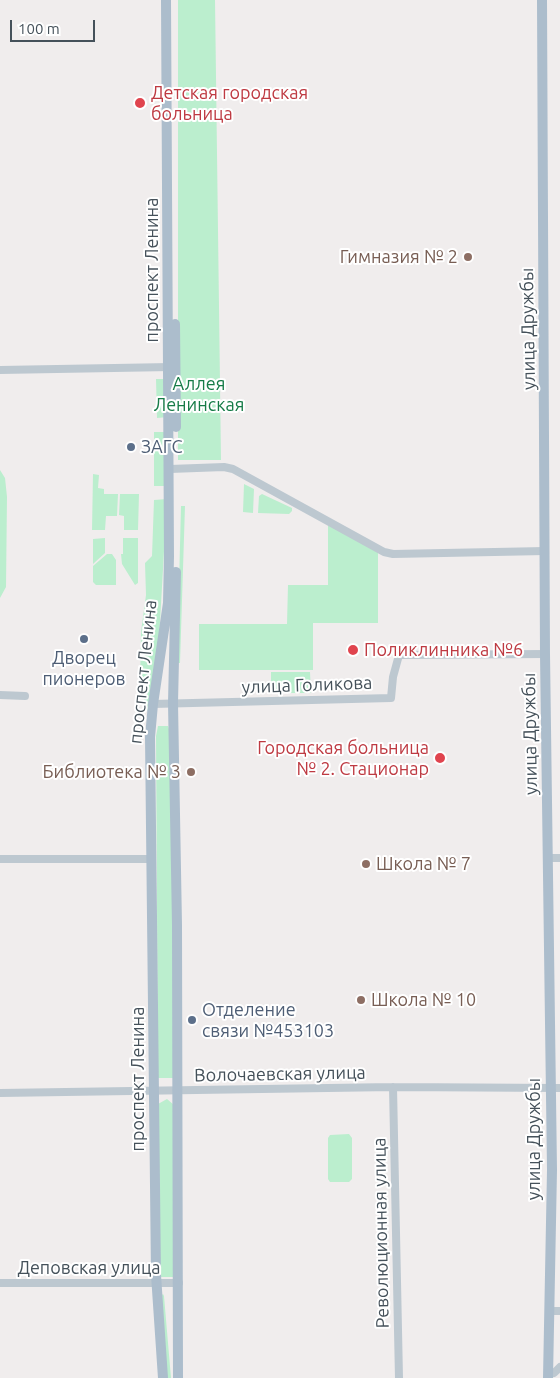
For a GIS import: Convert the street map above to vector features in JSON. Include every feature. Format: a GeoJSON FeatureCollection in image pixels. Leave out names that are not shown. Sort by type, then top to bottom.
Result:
{"type":"FeatureCollection","features":[{"type":"Feature","properties":{"kind":"main road","name":"проспект Ленина"},"geometry":{"type":"LineString","coordinates":[[166,0],[172,367],[173,704],[177,925],[178,1378]]}},
{"type":"Feature","properties":{"kind":"main road","name":"проспект Ленина"},"geometry":{"type":"LineString","coordinates":[[172,367],[173,0]]}},
{"type":"Feature","properties":{"kind":"main road","name":"улица Дружбы"},"geometry":{"type":"LineString","coordinates":[[542,0],[545,654],[555,1088],[552,1170],[555,1312],[548,1376]]}},
{"type":"Feature","properties":{"kind":"main road","name":"проспект Ленина"},"geometry":{"type":"LineString","coordinates":[[163,1378],[156,1284],[150,732],[168,603],[173,468]]}},
{"type":"Feature","properties":{"kind":"street"},"geometry":{"type":"LineString","coordinates":[[0,370],[172,367]]}},
{"type":"Feature","properties":{"kind":"street"},"geometry":{"type":"LineString","coordinates":[[173,468],[224,467],[233,469],[384,552],[393,554],[545,550]]}},
{"type":"Feature","properties":{"kind":"street","name":"улица Голикова"},"geometry":{"type":"LineString","coordinates":[[154,704],[391,698],[393,677],[399,655],[545,654]]}},
{"type":"Feature","properties":{"kind":"street"},"geometry":{"type":"LineString","coordinates":[[0,695],[24,696]]}},
{"type":"Feature","properties":{"kind":"street"},"geometry":{"type":"LineString","coordinates":[[549,858],[560,858]]}},
{"type":"Feature","properties":{"kind":"street"},"geometry":{"type":"LineString","coordinates":[[0,859],[151,859]]}},
{"type":"Feature","properties":{"kind":"street","name":"Волочаевская улица"},"geometry":{"type":"LineString","coordinates":[[0,1093],[393,1087],[555,1088]]}},
{"type":"Feature","properties":{"kind":"street","name":"Революционная улица"},"geometry":{"type":"LineString","coordinates":[[393,1087],[399,1378]]}},
{"type":"Feature","properties":{"kind":"street","name":"Деповская улица"},"geometry":{"type":"LineString","coordinates":[[0,1283],[179,1283]]}},
{"type":"Feature","properties":{"kind":"street"},"geometry":{"type":"LineString","coordinates":[[548,1376],[554,1374],[560,1367]]}},
{"type":"Feature","properties":{"kind":"green space","name":"Аллея Ленинская"},"geometry":{"type":"Polygon","coordinates":[[[178,0],[215,0],[221,460],[178,460],[178,0]]]}},
{"type":"Feature","properties":{"kind":"green space"},"geometry":{"type":"Polygon","coordinates":[[[156,379],[167,379],[168,417],[157,418],[156,379]]]}},
{"type":"Feature","properties":{"kind":"green space"},"geometry":{"type":"Polygon","coordinates":[[[154,432],[167,432],[168,486],[154,486],[154,432]]]}},
{"type":"Feature","properties":{"kind":"green space"},"geometry":{"type":"Polygon","coordinates":[[[0,470],[5,478],[7,497],[6,587],[0,598],[0,470]]]}},
{"type":"Feature","properties":{"kind":"green space"},"geometry":{"type":"Polygon","coordinates":[[[93,474],[99,475],[98,488],[104,489],[104,494],[118,494],[117,516],[106,516],[105,530],[92,530],[93,474]]]}},
{"type":"Feature","properties":{"kind":"green space"},"geometry":{"type":"Polygon","coordinates":[[[244,484],[254,489],[253,513],[243,512],[244,484]]]}},
{"type":"Feature","properties":{"kind":"green space"},"geometry":{"type":"Polygon","coordinates":[[[120,494],[139,494],[138,530],[124,530],[124,516],[119,515],[120,494]]]}},
{"type":"Feature","properties":{"kind":"green space"},"geometry":{"type":"Polygon","coordinates":[[[262,494],[292,508],[292,511],[289,514],[258,513],[259,496],[262,494]]]}},
{"type":"Feature","properties":{"kind":"green space"},"geometry":{"type":"Polygon","coordinates":[[[167,499],[158,657],[149,715],[140,686],[141,632],[146,595],[145,563],[152,556],[154,500],[167,499]]]}},
{"type":"Feature","properties":{"kind":"green space"},"geometry":{"type":"Polygon","coordinates":[[[181,506],[185,506],[180,663],[177,663],[181,506]]]}},
{"type":"Feature","properties":{"kind":"green space"},"geometry":{"type":"Polygon","coordinates":[[[328,525],[378,551],[378,623],[313,623],[313,670],[199,670],[199,624],[287,624],[288,585],[328,585],[328,525]]]}},
{"type":"Feature","properties":{"kind":"green space"},"geometry":{"type":"Polygon","coordinates":[[[105,538],[105,553],[93,564],[93,539],[105,538]]]}},
{"type":"Feature","properties":{"kind":"green space"},"geometry":{"type":"Polygon","coordinates":[[[123,538],[138,538],[138,583],[135,585],[122,564],[123,538]]]}},
{"type":"Feature","properties":{"kind":"green space"},"geometry":{"type":"Polygon","coordinates":[[[107,554],[112,554],[116,560],[116,585],[96,585],[93,582],[93,566],[107,554]]]}},
{"type":"Feature","properties":{"kind":"green space"},"geometry":{"type":"Polygon","coordinates":[[[271,672],[310,672],[311,693],[271,693],[271,672]]]}},
{"type":"Feature","properties":{"kind":"green space"},"geometry":{"type":"Polygon","coordinates":[[[158,726],[168,726],[171,734],[175,1078],[158,1078],[156,736],[158,726]]]}},
{"type":"Feature","properties":{"kind":"green space"},"geometry":{"type":"Polygon","coordinates":[[[167,1099],[174,1105],[174,1277],[160,1277],[158,1104],[167,1099]]]}},
{"type":"Feature","properties":{"kind":"green space"},"geometry":{"type":"Polygon","coordinates":[[[349,1134],[352,1138],[352,1179],[349,1182],[330,1182],[328,1179],[328,1138],[330,1135],[349,1134]]]}},
{"type":"Feature","properties":{"kind":"green space"},"geometry":{"type":"Polygon","coordinates":[[[163,1294],[171,1378],[167,1378],[161,1296],[163,1294]]]}},
{"type":"Feature","properties":{"kind":"place","name":"Детская городская больница"},"geometry":{"type":"Point","coordinates":[140,103]}},
{"type":"Feature","properties":{"kind":"place","name":"Гимназия № 2"},"geometry":{"type":"Point","coordinates":[468,257]}},
{"type":"Feature","properties":{"kind":"place","name":"ЗАГС"},"geometry":{"type":"Point","coordinates":[131,447]}},
{"type":"Feature","properties":{"kind":"place","name":"Дворец пионеров"},"geometry":{"type":"Point","coordinates":[84,639]}},
{"type":"Feature","properties":{"kind":"place","name":"Поликлинника №6"},"geometry":{"type":"Point","coordinates":[353,650]}},
{"type":"Feature","properties":{"kind":"place","name":"Городская больница № 2. Стационар"},"geometry":{"type":"Point","coordinates":[440,758]}},
{"type":"Feature","properties":{"kind":"place","name":"Библиотека № 3"},"geometry":{"type":"Point","coordinates":[191,772]}},
{"type":"Feature","properties":{"kind":"place","name":"Школа № 7"},"geometry":{"type":"Point","coordinates":[366,864]}},
{"type":"Feature","properties":{"kind":"place","name":"Школа № 10"},"geometry":{"type":"Point","coordinates":[361,1000]}},
{"type":"Feature","properties":{"kind":"place","name":"Отделение связи №453103"},"geometry":{"type":"Point","coordinates":[192,1020]}}]}
